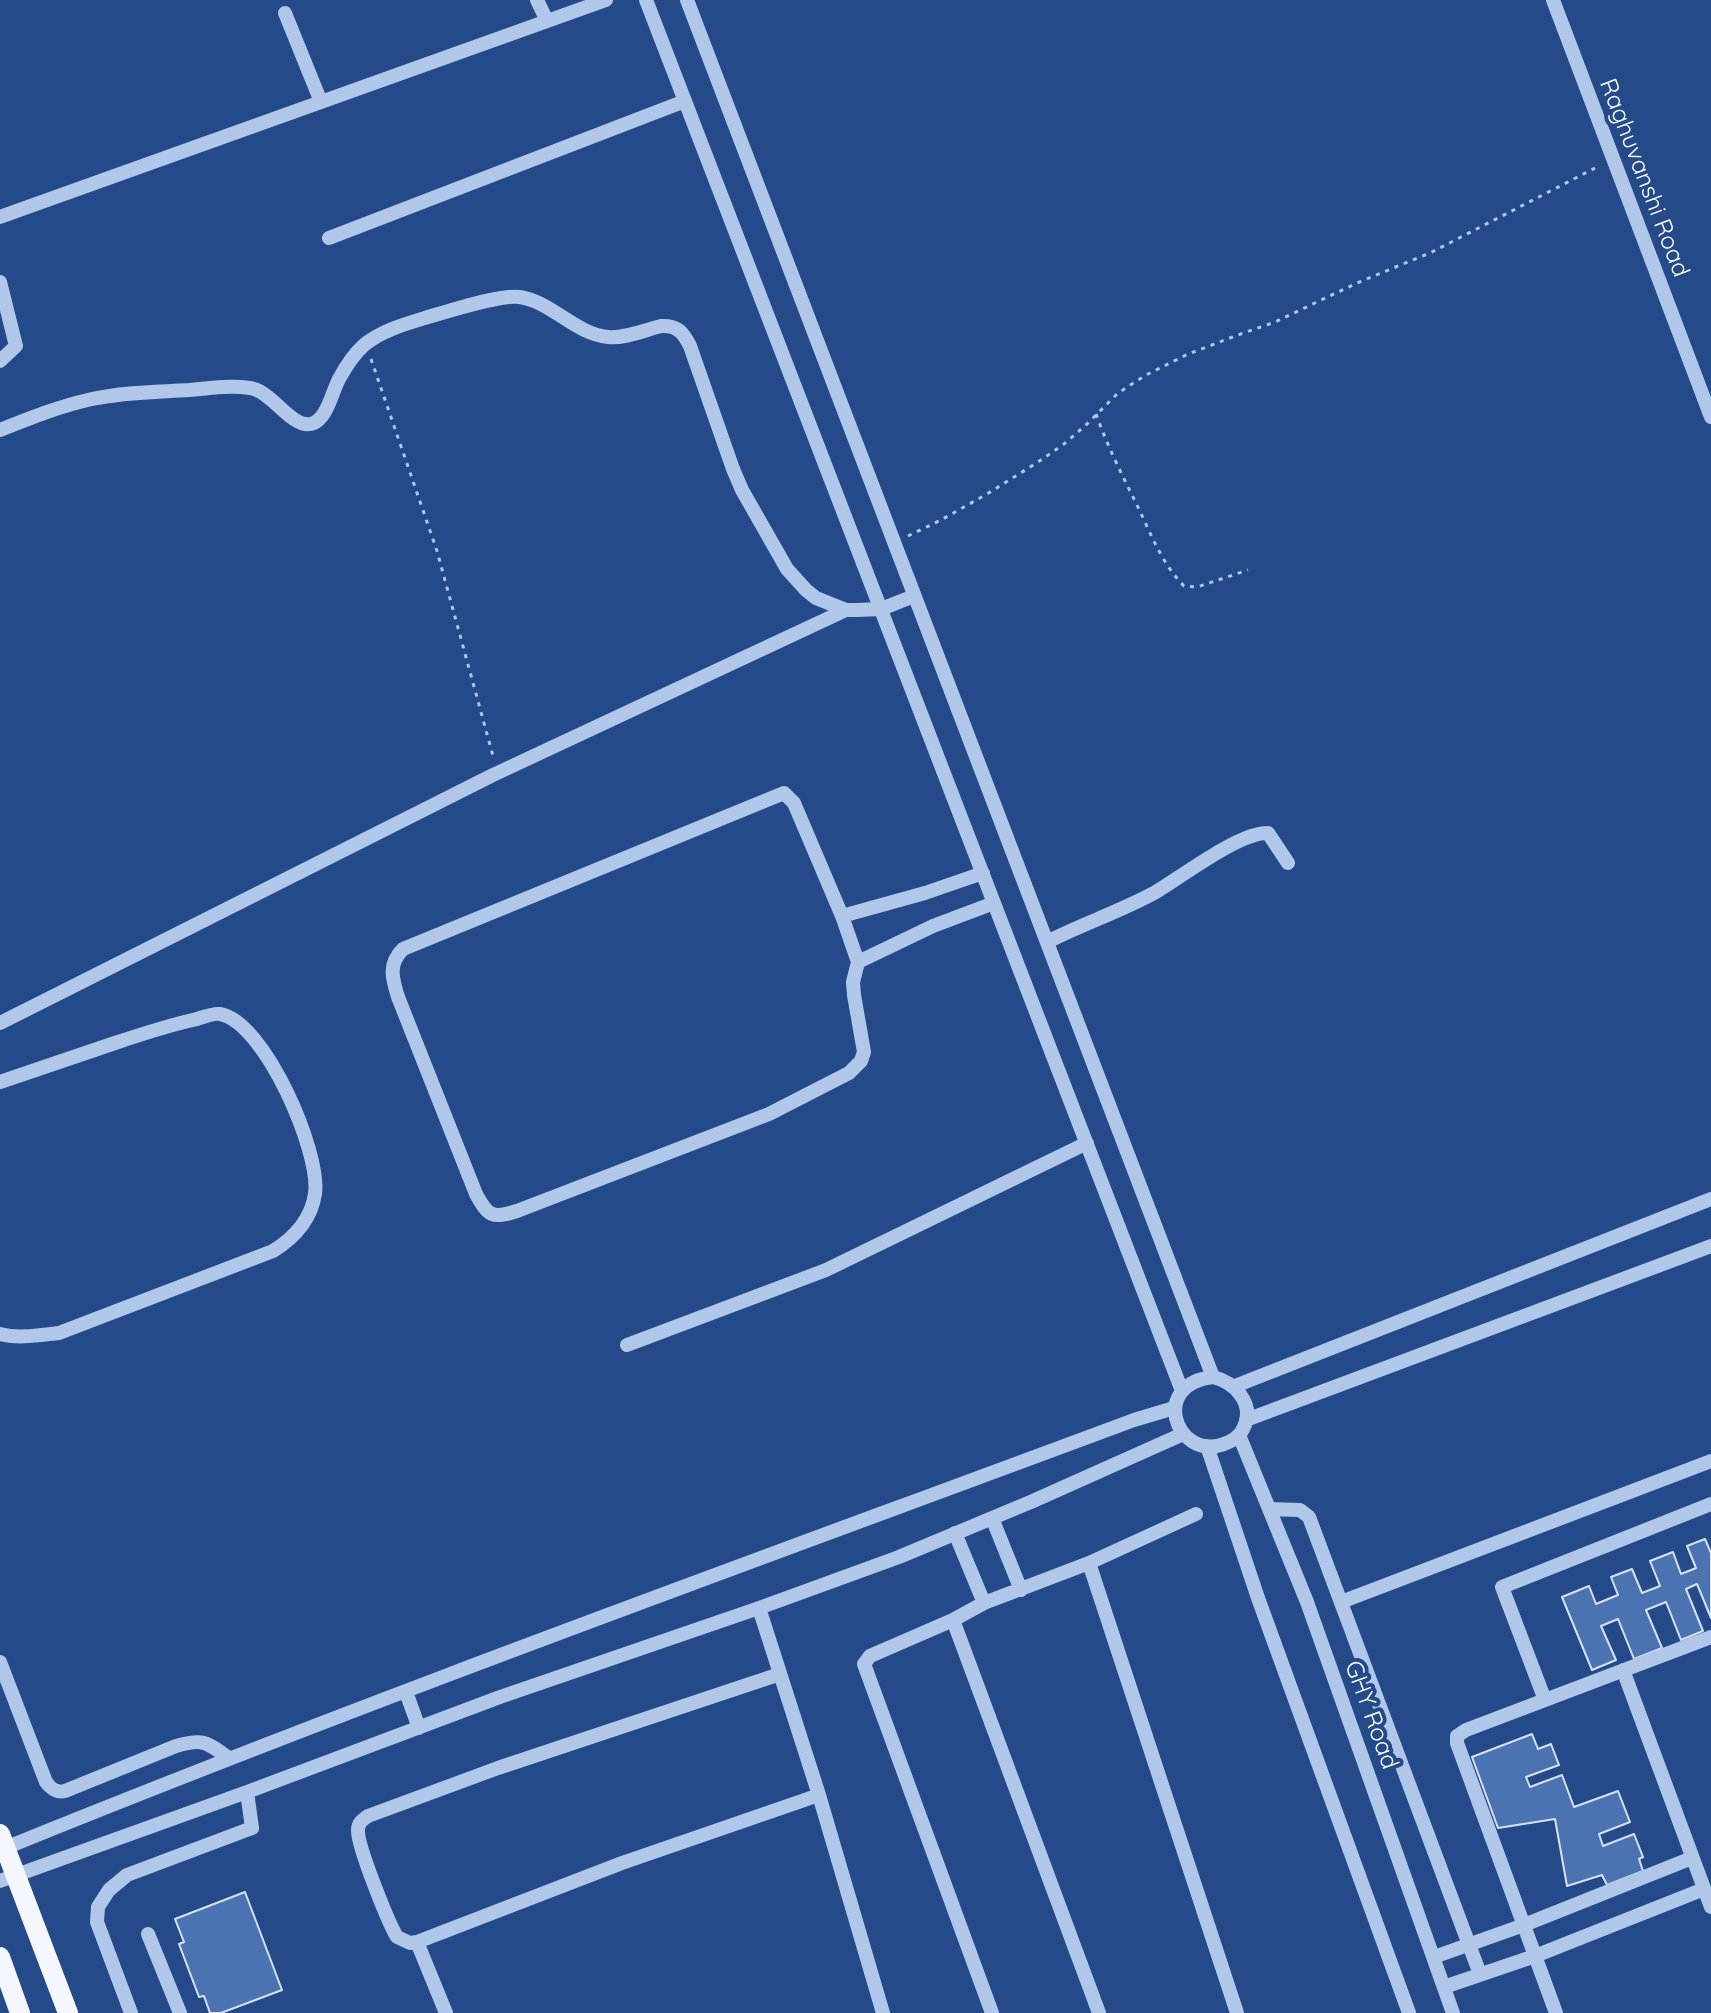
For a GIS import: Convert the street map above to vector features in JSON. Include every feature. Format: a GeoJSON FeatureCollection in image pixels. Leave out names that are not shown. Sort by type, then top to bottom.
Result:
{"type":"FeatureCollection","features":[{"type":"Feature","properties":{"kind":"main road"},"geometry":{"type":"LineString","coordinates":[[2,1844],[8,1878],[68,2013]]}},
{"type":"Feature","properties":{"kind":"main road"},"geometry":{"type":"LineString","coordinates":[[0,1957],[20,2013]]}},
{"type":"Feature","properties":{"kind":"street"},"geometry":{"type":"LineString","coordinates":[[0,217],[606,0]]}},
{"type":"Feature","properties":{"kind":"street"},"geometry":{"type":"LineString","coordinates":[[646,0],[1182,1391]]}},
{"type":"Feature","properties":{"kind":"street"},"geometry":{"type":"LineString","coordinates":[[687,0],[1213,1377]]}},
{"type":"Feature","properties":{"kind":"street","name":"Raghuvanshi Road"},"geometry":{"type":"LineString","coordinates":[[1553,0],[1711,417]]}},
{"type":"Feature","properties":{"kind":"street"},"geometry":{"type":"LineString","coordinates":[[541,1],[547,21]]}},
{"type":"Feature","properties":{"kind":"street"},"geometry":{"type":"LineString","coordinates":[[285,13],[321,102]]}},
{"type":"Feature","properties":{"kind":"street"},"geometry":{"type":"LineString","coordinates":[[329,238],[685,101]]}},
{"type":"Feature","properties":{"kind":"street"},"geometry":{"type":"LineString","coordinates":[[0,282],[16,346],[0,361]]}},
{"type":"Feature","properties":{"kind":"street"},"geometry":{"type":"LineString","coordinates":[[0,430],[37,415],[96,398],[227,387],[259,390],[296,420],[310,424],[322,415],[339,379],[358,351],[380,334],[498,298],[517,296],[533,301],[585,330],[605,337],[669,326],[683,333],[690,346],[742,490],[787,569],[816,598],[846,610]]}},
{"type":"Feature","properties":{"kind":"street"},"geometry":{"type":"LineString","coordinates":[[0,1023],[493,775],[846,610],[881,609],[914,596]]}},
{"type":"Feature","properties":{"kind":"street"},"geometry":{"type":"LineString","coordinates":[[784,793],[794,803],[858,962],[853,982],[864,1052],[861,1061],[849,1073],[769,1114],[517,1211],[495,1216],[487,1213],[476,1194],[398,997],[391,972],[403,949],[784,793]]}},
{"type":"Feature","properties":{"kind":"street"},"geometry":{"type":"LineString","coordinates":[[1047,942],[1152,894],[1198,864],[1255,834],[1268,833],[1288,863]]}},
{"type":"Feature","properties":{"kind":"street"},"geometry":{"type":"LineString","coordinates":[[842,916],[983,873]]}},
{"type":"Feature","properties":{"kind":"street"},"geometry":{"type":"LineString","coordinates":[[858,962],[933,926],[994,903]]}},
{"type":"Feature","properties":{"kind":"street"},"geometry":{"type":"LineString","coordinates":[[0,1082],[177,1023],[219,1013],[243,1025],[271,1061],[293,1106],[310,1153],[315,1193],[310,1213],[301,1227],[273,1251],[59,1333],[25,1336],[0,1334]]}},
{"type":"Feature","properties":{"kind":"street"},"geometry":{"type":"LineString","coordinates":[[627,1345],[826,1270],[1087,1143]]}},
{"type":"Feature","properties":{"kind":"street"},"geometry":{"type":"LineString","coordinates":[[1235,1386],[1711,1199]]}},
{"type":"Feature","properties":{"kind":"street"},"geometry":{"type":"LineString","coordinates":[[1246,1420],[1711,1246]]}},
{"type":"Feature","properties":{"kind":"street"},"geometry":{"type":"LineString","coordinates":[[1213,1377],[1235,1386],[1242,1395],[1246,1420],[1239,1435],[1224,1444],[1207,1446],[1192,1442],[1183,1434],[1174,1408],[1182,1391],[1201,1378],[1213,1377]]}},
{"type":"Feature","properties":{"kind":"street"},"geometry":{"type":"LineString","coordinates":[[2,1844],[1126,1422],[1174,1408]]}},
{"type":"Feature","properties":{"kind":"street"},"geometry":{"type":"LineString","coordinates":[[8,1878],[500,1697],[899,1557],[1183,1434]]}},
{"type":"Feature","properties":{"kind":"street","name":"GHY Road"},"geometry":{"type":"LineString","coordinates":[[1239,1435],[1307,1602],[1453,2013]]}},
{"type":"Feature","properties":{"kind":"street"},"geometry":{"type":"LineString","coordinates":[[1207,1446],[1258,1598],[1409,2013]]}},
{"type":"Feature","properties":{"kind":"street"},"geometry":{"type":"LineString","coordinates":[[1341,1602],[1711,1461]]}},
{"type":"Feature","properties":{"kind":"street"},"geometry":{"type":"LineString","coordinates":[[1545,1700],[1502,1587],[1711,1504]]}},
{"type":"Feature","properties":{"kind":"street"},"geometry":{"type":"LineString","coordinates":[[1269,1509],[1300,1510],[1309,1517],[1480,1974]]}},
{"type":"Feature","properties":{"kind":"street"},"geometry":{"type":"LineString","coordinates":[[992,2013],[864,1664],[870,1656],[984,1603],[1089,1563],[1196,1514]]}},
{"type":"Feature","properties":{"kind":"street"},"geometry":{"type":"LineString","coordinates":[[992,1518],[1021,1590]]}},
{"type":"Feature","properties":{"kind":"street"},"geometry":{"type":"LineString","coordinates":[[955,1533],[984,1603]]}},
{"type":"Feature","properties":{"kind":"street"},"geometry":{"type":"LineString","coordinates":[[1089,1563],[1237,2013]]}},
{"type":"Feature","properties":{"kind":"street"},"geometry":{"type":"LineString","coordinates":[[759,1608],[819,1795],[883,2013]]}},
{"type":"Feature","properties":{"kind":"street"},"geometry":{"type":"LineString","coordinates":[[953,1620],[1099,2013]]}},
{"type":"Feature","properties":{"kind":"street"},"geometry":{"type":"LineString","coordinates":[[1556,2013],[1457,1739],[1461,1731],[1711,1637]]}},
{"type":"Feature","properties":{"kind":"street"},"geometry":{"type":"LineString","coordinates":[[0,1662],[46,1782],[54,1791],[65,1791],[194,1741],[209,1744],[229,1758]]}},
{"type":"Feature","properties":{"kind":"street"},"geometry":{"type":"LineString","coordinates":[[1623,1670],[1711,1907]]}},
{"type":"Feature","properties":{"kind":"street"},"geometry":{"type":"LineString","coordinates":[[780,1674],[498,1768],[368,1816],[358,1826],[358,1834],[392,1929],[402,1941],[417,1942],[622,1863],[819,1795]]}},
{"type":"Feature","properties":{"kind":"street"},"geometry":{"type":"LineString","coordinates":[[406,1692],[419,1728]]}},
{"type":"Feature","properties":{"kind":"street"},"geometry":{"type":"LineString","coordinates":[[131,2013],[97,1922],[98,1907],[109,1890],[127,1875],[252,1828],[247,1792]]}},
{"type":"Feature","properties":{"kind":"street"},"geometry":{"type":"LineString","coordinates":[[1434,1957],[1692,1858]]}},
{"type":"Feature","properties":{"kind":"street"},"geometry":{"type":"LineString","coordinates":[[1444,1987],[1535,1956],[1704,1889]]}},
{"type":"Feature","properties":{"kind":"street"},"geometry":{"type":"LineString","coordinates":[[148,1934],[180,2013]]}},
{"type":"Feature","properties":{"kind":"street"},"geometry":{"type":"LineString","coordinates":[[417,1942],[446,2013]]}},
{"type":"Feature","properties":{"kind":"path"},"geometry":{"type":"LineString","coordinates":[[894,542],[941,520],[1019,475],[1064,444],[1118,393],[1146,375],[1186,355],[1275,322],[1432,252],[1613,160]]}},
{"type":"Feature","properties":{"kind":"path"},"geometry":{"type":"LineString","coordinates":[[366,344],[437,551],[493,756],[493,775]]}},
{"type":"Feature","properties":{"kind":"path"},"geometry":{"type":"LineString","coordinates":[[1096,414],[1155,542],[1178,580],[1184,586],[1197,587],[1248,570]]}},
{"type":"Feature","properties":{"kind":"building"},"geometry":{"type":"Polygon","coordinates":[[[1705,1539],[1711,1553],[1711,1618],[1697,1584],[1686,1589],[1703,1631],[1681,1640],[1666,1602],[1646,1610],[1662,1648],[1634,1659],[1618,1619],[1601,1626],[1616,1660],[1592,1670],[1562,1597],[1589,1586],[1596,1604],[1618,1595],[1611,1577],[1632,1569],[1642,1593],[1660,1586],[1650,1561],[1673,1552],[1681,1574],[1696,1568],[1687,1546],[1705,1539]]]}},
{"type":"Feature","properties":{"kind":"building"},"geometry":{"type":"Polygon","coordinates":[[[1532,1734],[1538,1749],[1551,1744],[1559,1765],[1526,1777],[1530,1787],[1562,1775],[1574,1807],[1618,1791],[1630,1822],[1599,1834],[1603,1846],[1634,1834],[1643,1857],[1639,1859],[1643,1871],[1607,1885],[1602,1875],[1567,1886],[1555,1819],[1498,1828],[1472,1757],[1532,1734]]]}},
{"type":"Feature","properties":{"kind":"building"},"geometry":{"type":"Polygon","coordinates":[[[245,1892],[282,1990],[221,2013],[210,2013],[204,1996],[199,1997],[179,1944],[184,1942],[175,1919],[245,1892]]]}}]}
